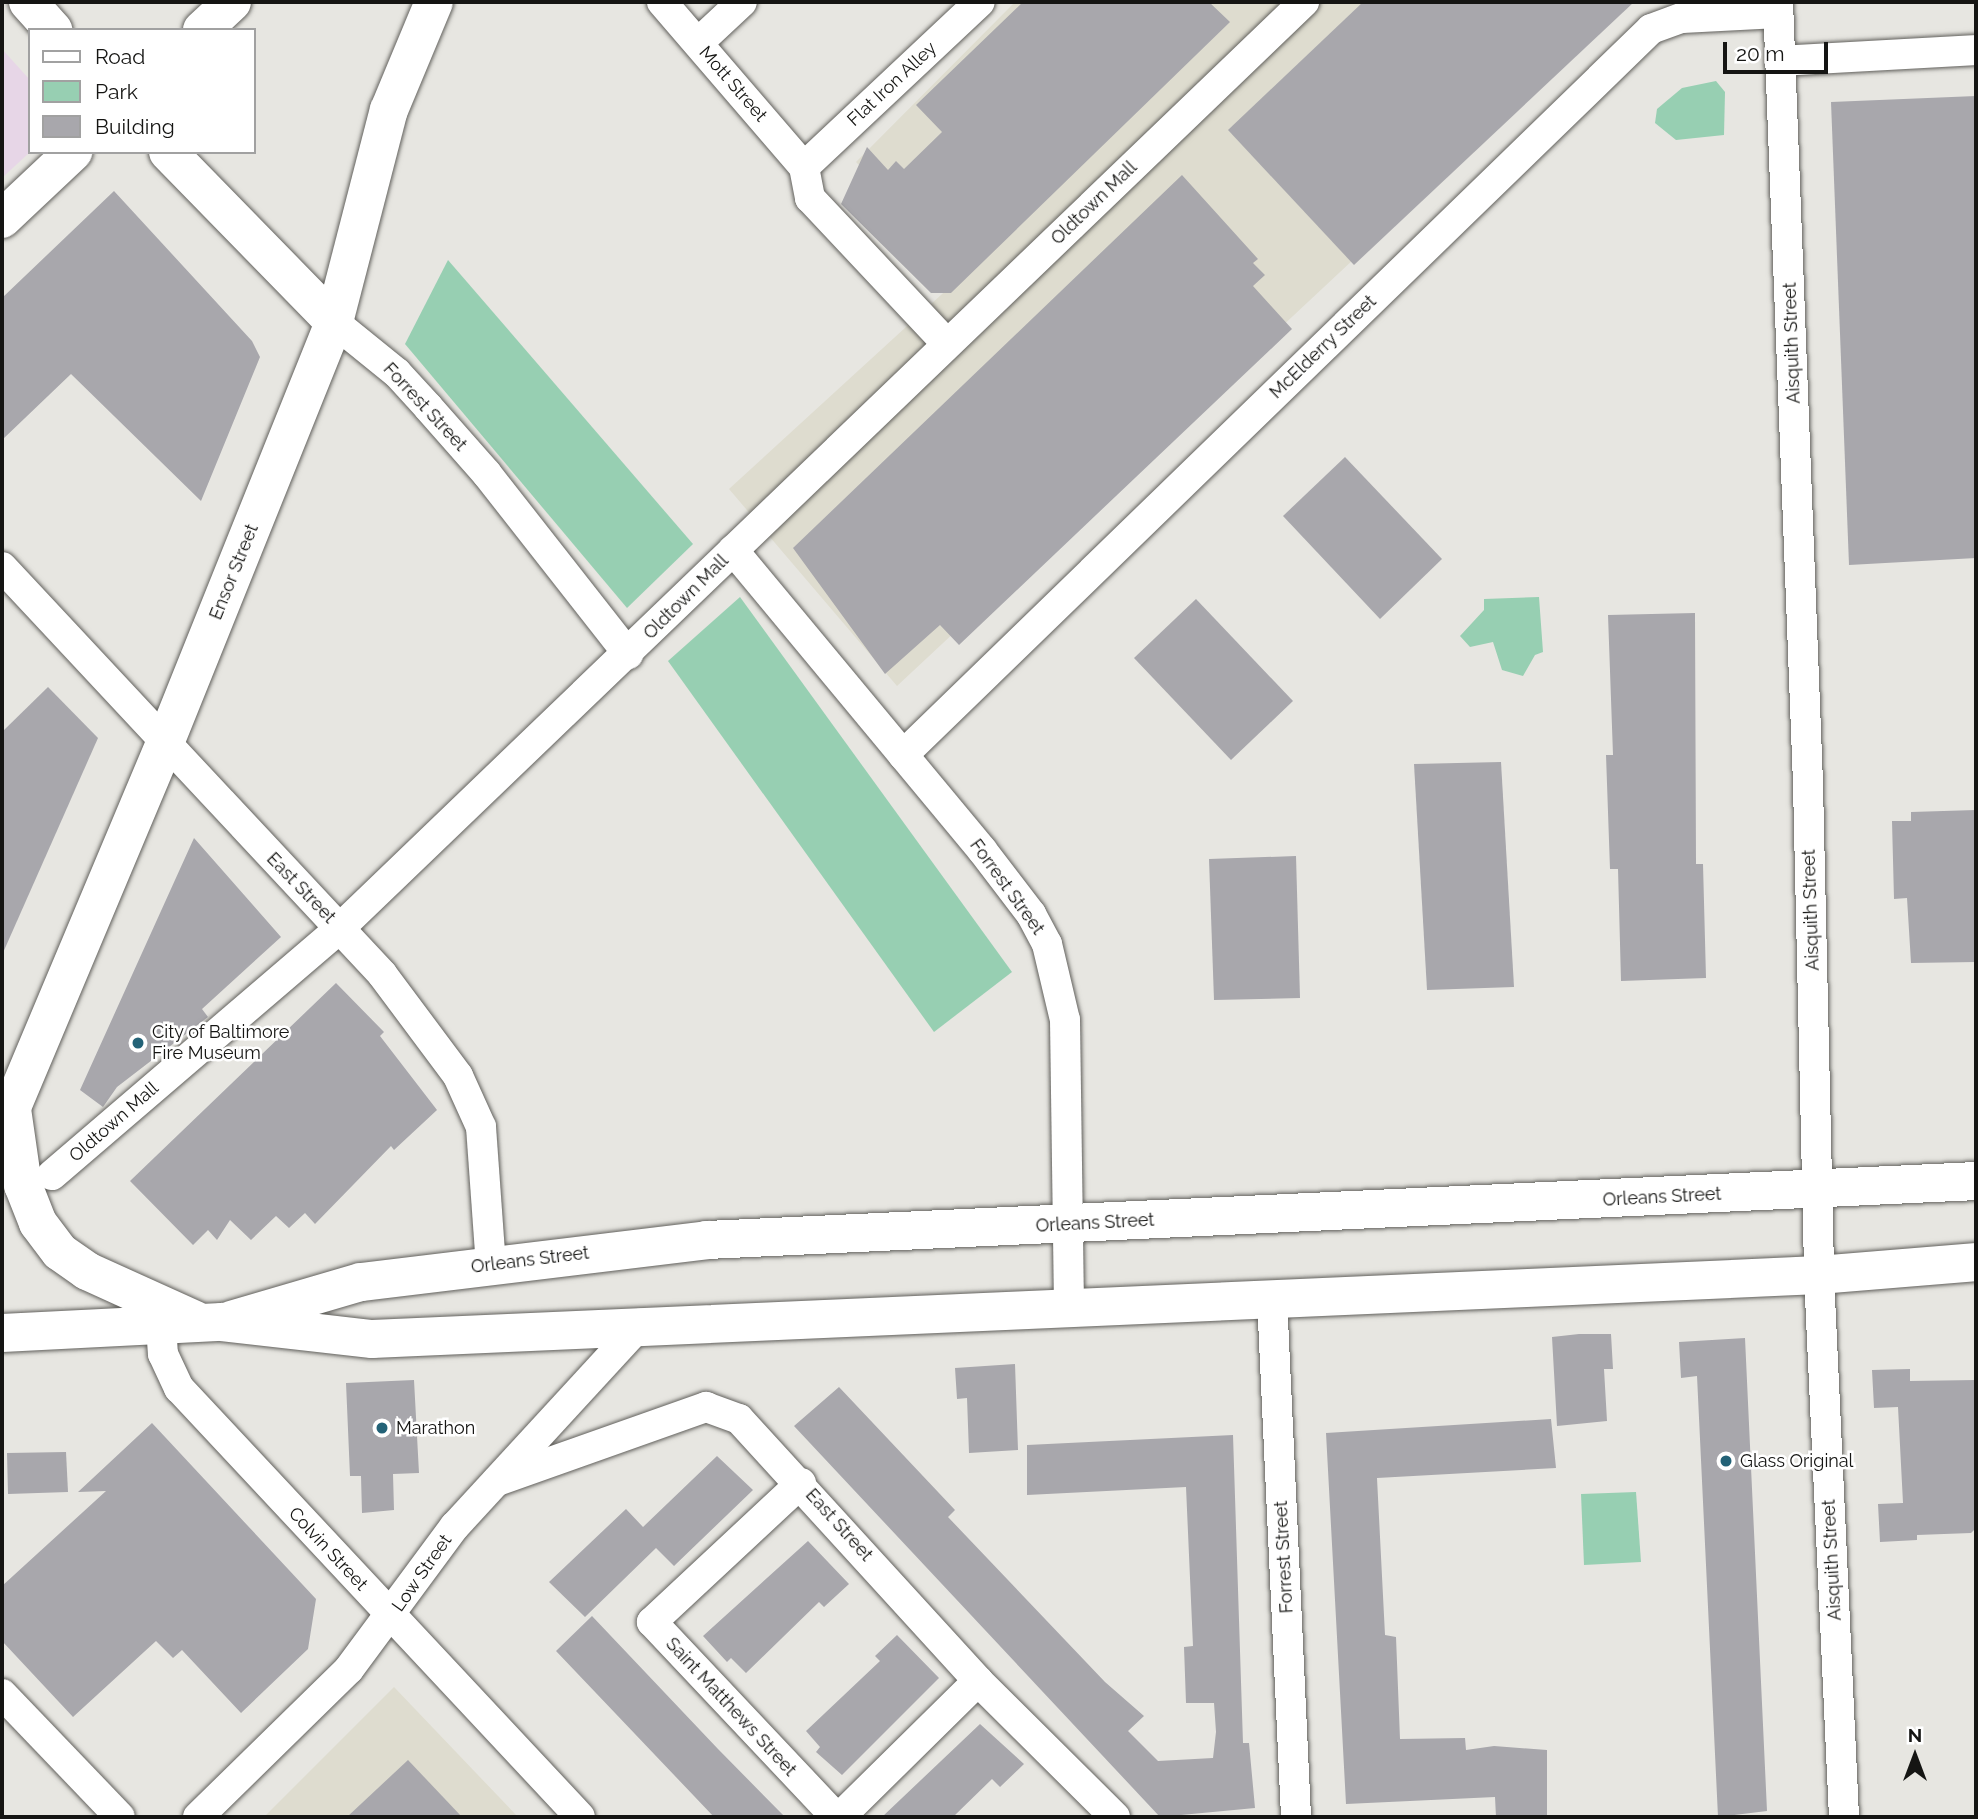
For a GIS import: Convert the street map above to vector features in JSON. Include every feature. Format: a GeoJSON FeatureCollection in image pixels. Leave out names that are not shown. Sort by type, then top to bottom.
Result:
{"type":"FeatureCollection","features":[{"type":"Feature","properties":{"kind":"main road"},"geometry":{"type":"LineString","coordinates":[[28,2],[51,28]]}},
{"type":"Feature","properties":{"kind":"main road"},"geometry":{"type":"LineString","coordinates":[[204,28],[232,2]]}},
{"type":"Feature","properties":{"kind":"main road","name":"Ensor Street"},"geometry":{"type":"LineString","coordinates":[[7,1120],[165,743],[334,322],[389,110],[434,2]]}},
{"type":"Feature","properties":{"kind":"main road"},"geometry":{"type":"LineString","coordinates":[[2,219],[71,154]]}},
{"type":"Feature","properties":{"kind":"main road","name":"Forrest Street"},"geometry":{"type":"LineString","coordinates":[[170,154],[334,322]]}},
{"type":"Feature","properties":{"kind":"main road"},"geometry":{"type":"LineString","coordinates":[[7,1120],[23,1185],[38,1223],[60,1252],[86,1272],[212,1323]]}},
{"type":"Feature","properties":{"kind":"main road","name":"Orleans Street"},"geometry":{"type":"LineString","coordinates":[[212,1323],[361,1282],[707,1240],[1976,1181]]}},
{"type":"Feature","properties":{"kind":"main road","name":"Orleans Street"},"geometry":{"type":"LineString","coordinates":[[2,1333],[212,1323],[372,1339],[641,1324],[1819,1275],[1976,1262]]}},
{"type":"Feature","properties":{"kind":"street","name":"Mott Street"},"geometry":{"type":"LineString","coordinates":[[662,2],[804,167]]}},
{"type":"Feature","properties":{"kind":"street"},"geometry":{"type":"LineString","coordinates":[[698,43],[742,2]]}},
{"type":"Feature","properties":{"kind":"street","name":"Flat Iron Alley"},"geometry":{"type":"LineString","coordinates":[[804,167],[980,2]]}},
{"type":"Feature","properties":{"kind":"street","name":"Oldtown Mall"},"geometry":{"type":"LineString","coordinates":[[52,1175],[340,928],[1304,2]]}},
{"type":"Feature","properties":{"kind":"street","name":"Aisquith Street"},"geometry":{"type":"LineString","coordinates":[[1778,7],[1821,1190],[1819,1275],[1844,1817]]}},
{"type":"Feature","properties":{"kind":"street","name":"McElderry Street"},"geometry":{"type":"LineString","coordinates":[[903,755],[1651,29],[1682,18],[1778,7]]}},
{"type":"Feature","properties":{"kind":"street"},"geometry":{"type":"LineString","coordinates":[[1780,61],[1976,50]]}},
{"type":"Feature","properties":{"kind":"street"},"geometry":{"type":"LineString","coordinates":[[804,167],[810,198],[947,344]]}},
{"type":"Feature","properties":{"kind":"street","name":"Forrest Street"},"geometry":{"type":"LineString","coordinates":[[334,322],[397,373],[486,474],[593,606],[628,654]]}},
{"type":"Feature","properties":{"kind":"street","name":"Forrest Street"},"geometry":{"type":"LineString","coordinates":[[733,550],[1031,914],[1047,944],[1065,1020],[1065,1224],[1069,1307]]}},
{"type":"Feature","properties":{"kind":"street","name":"East Street"},"geometry":{"type":"LineString","coordinates":[[2,567],[382,974],[458,1076],[474,1106],[481,1127],[491,1265]]}},
{"type":"Feature","properties":{"kind":"street","name":"Forrest Street"},"geometry":{"type":"LineString","coordinates":[[1272,1297],[1296,1817]]}},
{"type":"Feature","properties":{"kind":"street","name":"Low Street"},"geometry":{"type":"LineString","coordinates":[[198,1817],[349,1669],[391,1618],[455,1526],[641,1324]]}},
{"type":"Feature","properties":{"kind":"street","name":"Colvin Street"},"geometry":{"type":"LineString","coordinates":[[161,1326],[163,1354],[179,1388],[391,1618],[580,1817]]}},
{"type":"Feature","properties":{"kind":"street","name":"East Street"},"geometry":{"type":"LineString","coordinates":[[497,1480],[706,1407],[739,1419],[802,1483],[978,1681],[1115,1817]]}},
{"type":"Feature","properties":{"kind":"street","name":"Saint Matthews Street"},"geometry":{"type":"LineString","coordinates":[[802,1483],[652,1622],[838,1817],[978,1681]]}},
{"type":"Feature","properties":{"kind":"street"},"geometry":{"type":"LineString","coordinates":[[2,1694],[120,1817]]}},
{"type":"Feature","properties":{"kind":"shaded area"},"geometry":{"type":"Polygon","coordinates":[[[1015,2],[1629,2],[897,686],[729,489],[965,273],[856,162],[1015,2]]]}},
{"type":"Feature","properties":{"kind":"shaded area"},"geometry":{"type":"Polygon","coordinates":[[[2,49],[28,78],[28,154],[2,178],[2,49]]]}},
{"type":"Feature","properties":{"kind":"shaded area"},"geometry":{"type":"Polygon","coordinates":[[[394,1687],[518,1817],[264,1817],[394,1687]]]}},
{"type":"Feature","properties":{"kind":"green space"},"geometry":{"type":"Polygon","coordinates":[[[1716,81],[1725,92],[1724,135],[1676,140],[1655,123],[1657,109],[1682,88],[1716,81]]]}},
{"type":"Feature","properties":{"kind":"green space"},"geometry":{"type":"Polygon","coordinates":[[[448,260],[693,544],[627,608],[405,344],[448,260]]]}},
{"type":"Feature","properties":{"kind":"green space"},"geometry":{"type":"Polygon","coordinates":[[[740,597],[1012,972],[934,1032],[668,661],[740,597]]]}},
{"type":"Feature","properties":{"kind":"green space"},"geometry":{"type":"Polygon","coordinates":[[[1539,597],[1543,652],[1535,655],[1523,676],[1502,670],[1493,642],[1470,647],[1460,636],[1484,610],[1484,599],[1539,597]]]}},
{"type":"Feature","properties":{"kind":"green space"},"geometry":{"type":"Polygon","coordinates":[[[1636,1492],[1641,1562],[1584,1565],[1581,1494],[1636,1492]]]}},
{"type":"Feature","properties":{"kind":"building"},"geometry":{"type":"Polygon","coordinates":[[[1023,2],[1209,2],[1230,22],[951,293],[931,293],[841,204],[867,147],[888,170],[896,161],[904,169],[942,132],[916,105],[1023,2]]]}},
{"type":"Feature","properties":{"kind":"building"},"geometry":{"type":"Polygon","coordinates":[[[1363,2],[1634,2],[1354,265],[1228,130],[1363,2]]]}},
{"type":"Feature","properties":{"kind":"building"},"geometry":{"type":"Polygon","coordinates":[[[1976,96],[1976,558],[1849,565],[1831,102],[1976,96]]]}},
{"type":"Feature","properties":{"kind":"building"},"geometry":{"type":"Polygon","coordinates":[[[1182,175],[1258,259],[1253,263],[1265,275],[1253,286],[1292,329],[959,645],[940,625],[885,674],[793,548],[1182,175]]]}},
{"type":"Feature","properties":{"kind":"building"},"geometry":{"type":"Polygon","coordinates":[[[114,191],[252,341],[260,357],[201,501],[71,374],[2,440],[2,298],[114,191]]]}},
{"type":"Feature","properties":{"kind":"building"},"geometry":{"type":"Polygon","coordinates":[[[1345,457],[1442,559],[1380,619],[1283,516],[1345,457]]]}},
{"type":"Feature","properties":{"kind":"building"},"geometry":{"type":"Polygon","coordinates":[[[1196,599],[1293,701],[1231,760],[1134,658],[1196,599]]]}},
{"type":"Feature","properties":{"kind":"building"},"geometry":{"type":"Polygon","coordinates":[[[1695,613],[1696,864],[1703,864],[1706,978],[1621,981],[1618,869],[1610,869],[1606,755],[1613,755],[1608,615],[1695,613]]]}},
{"type":"Feature","properties":{"kind":"building"},"geometry":{"type":"Polygon","coordinates":[[[48,687],[98,738],[2,955],[2,732],[48,687]]]}},
{"type":"Feature","properties":{"kind":"building"},"geometry":{"type":"Polygon","coordinates":[[[1501,762],[1514,987],[1427,990],[1414,764],[1501,762]]]}},
{"type":"Feature","properties":{"kind":"building"},"geometry":{"type":"Polygon","coordinates":[[[1976,810],[1976,962],[1911,963],[1907,898],[1894,899],[1892,821],[1911,821],[1911,812],[1976,810]]]}},
{"type":"Feature","properties":{"kind":"building"},"geometry":{"type":"Polygon","coordinates":[[[194,838],[281,937],[202,1009],[208,1017],[117,1087],[103,1107],[80,1090],[194,838]]]}},
{"type":"Feature","properties":{"kind":"building"},"geometry":{"type":"Polygon","coordinates":[[[1296,856],[1300,998],[1214,1000],[1209,859],[1296,856]]]}},
{"type":"Feature","properties":{"kind":"building"},"geometry":{"type":"Polygon","coordinates":[[[336,983],[384,1032],[380,1036],[437,1110],[394,1150],[391,1146],[315,1224],[305,1213],[289,1228],[276,1216],[251,1240],[230,1220],[217,1240],[208,1230],[193,1245],[130,1181],[336,983]]]}},
{"type":"Feature","properties":{"kind":"building"},"geometry":{"type":"Polygon","coordinates":[[[1611,1334],[1613,1369],[1604,1369],[1607,1421],[1557,1426],[1552,1337],[1611,1334]]]}},
{"type":"Feature","properties":{"kind":"building"},"geometry":{"type":"Polygon","coordinates":[[[1745,1338],[1767,1811],[1718,1817],[1697,1376],[1681,1378],[1679,1342],[1745,1338]]]}},
{"type":"Feature","properties":{"kind":"building"},"geometry":{"type":"Polygon","coordinates":[[[1015,1364],[1018,1450],[969,1453],[967,1398],[957,1399],[955,1368],[1015,1364]]]}},
{"type":"Feature","properties":{"kind":"building"},"geometry":{"type":"Polygon","coordinates":[[[1910,1369],[1910,1381],[1976,1380],[1976,1528],[1971,1533],[1917,1535],[1917,1540],[1880,1542],[1878,1504],[1903,1503],[1898,1407],[1874,1408],[1872,1370],[1910,1369]]]}},
{"type":"Feature","properties":{"kind":"building","name":"Marathon"},"geometry":{"type":"Polygon","coordinates":[[[414,1380],[419,1473],[393,1474],[394,1510],[362,1513],[361,1476],[350,1476],[346,1383],[414,1380]]]}},
{"type":"Feature","properties":{"kind":"building"},"geometry":{"type":"Polygon","coordinates":[[[839,1387],[955,1510],[948,1517],[1105,1682],[1144,1716],[1128,1731],[1158,1761],[1213,1758],[1216,1732],[1214,1703],[1186,1703],[1184,1647],[1193,1646],[1186,1487],[1027,1495],[1027,1445],[1233,1435],[1243,1743],[1249,1743],[1255,1808],[1160,1817],[794,1426],[839,1387]]]}},
{"type":"Feature","properties":{"kind":"building"},"geometry":{"type":"Polygon","coordinates":[[[1551,1419],[1556,1468],[1377,1478],[1385,1635],[1396,1637],[1400,1739],[1465,1738],[1466,1750],[1494,1746],[1547,1750],[1547,1817],[1496,1817],[1495,1797],[1346,1804],[1326,1433],[1551,1419]]]}},
{"type":"Feature","properties":{"kind":"building"},"geometry":{"type":"Polygon","coordinates":[[[152,1423],[316,1599],[308,1649],[241,1713],[182,1650],[173,1658],[156,1641],[73,1717],[2,1641],[2,1586],[106,1491],[78,1492],[152,1423]]]}},
{"type":"Feature","properties":{"kind":"building"},"geometry":{"type":"Polygon","coordinates":[[[66,1452],[68,1492],[8,1494],[7,1453],[66,1452]]]}},
{"type":"Feature","properties":{"kind":"building"},"geometry":{"type":"Polygon","coordinates":[[[717,1456],[753,1490],[674,1566],[656,1548],[585,1617],[549,1582],[626,1509],[643,1527],[717,1456]]]}},
{"type":"Feature","properties":{"kind":"building"},"geometry":{"type":"Polygon","coordinates":[[[808,1541],[849,1584],[824,1607],[819,1602],[746,1673],[731,1658],[727,1662],[703,1636],[808,1541]]]}},
{"type":"Feature","properties":{"kind":"building"},"geometry":{"type":"Polygon","coordinates":[[[592,1616],[785,1817],[714,1817],[556,1651],[592,1616]]]}},
{"type":"Feature","properties":{"kind":"building"},"geometry":{"type":"Polygon","coordinates":[[[897,1635],[939,1678],[842,1775],[816,1752],[820,1747],[806,1731],[880,1661],[875,1656],[897,1635]]]}},
{"type":"Feature","properties":{"kind":"building"},"geometry":{"type":"Polygon","coordinates":[[[980,1724],[1024,1764],[1000,1787],[992,1779],[953,1817],[882,1817],[980,1724]]]}},
{"type":"Feature","properties":{"kind":"building"},"geometry":{"type":"Polygon","coordinates":[[[408,1760],[462,1817],[347,1817],[408,1760]]]}},
{"type":"Feature","properties":{"kind":"place","name":"City of Baltimore Fire Museum"},"geometry":{"type":"Point","coordinates":[138,1043]}},
{"type":"Feature","properties":{"kind":"place","name":"Marathon"},"geometry":{"type":"Point","coordinates":[382,1428]}},
{"type":"Feature","properties":{"kind":"place","name":"Glass Original"},"geometry":{"type":"Point","coordinates":[1726,1461]}}]}
